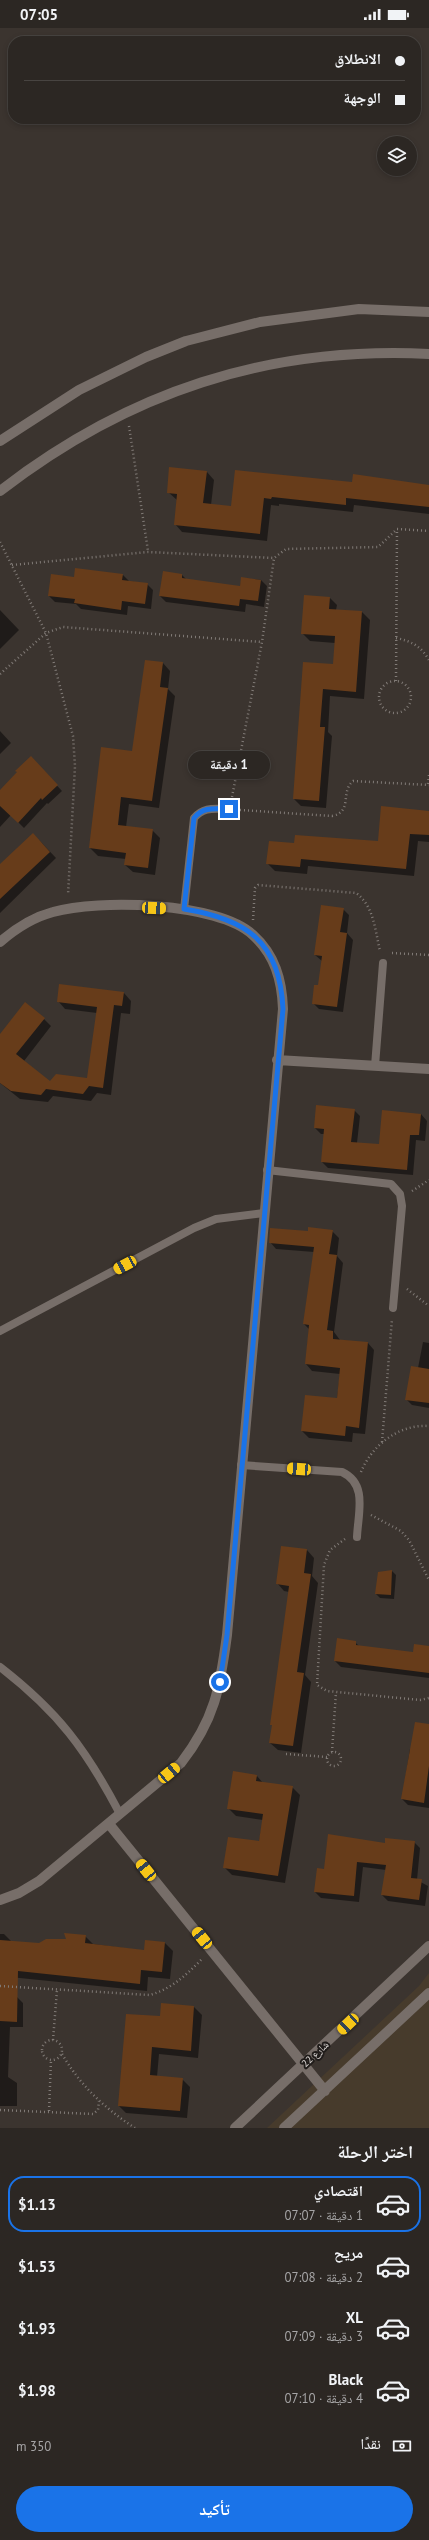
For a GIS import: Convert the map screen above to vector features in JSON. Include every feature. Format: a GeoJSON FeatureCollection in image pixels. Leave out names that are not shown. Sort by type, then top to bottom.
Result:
{"type":"FeatureCollection","features":[{"type":"Feature","properties":{"kind":"street"},"geometry":{"type":"LineString","coordinates":[[0,441],[79,390],[146,357],[186,341],[260,322],[360,309],[429,312]]}},
{"type":"Feature","properties":{"kind":"street"},"geometry":{"type":"LineString","coordinates":[[0,491],[30,468],[94,427],[207,380],[268,365],[340,356],[393,352],[429,354]]}},
{"type":"Feature","properties":{"kind":"street"},"geometry":{"type":"LineString","coordinates":[[0,942],[25,924],[52,912],[67,909],[108,905],[184,909],[210,914],[232,921],[252,934],[266,950],[273,962],[282,988],[283,1009],[267,1170],[227,1635],[218,1695],[209,1720],[197,1742],[181,1763],[39,1881],[19,1893],[0,1900]]}},
{"type":"Feature","properties":{"kind":"street"},"geometry":{"type":"LineString","coordinates":[[277,1060],[429,1069]]}},
{"type":"Feature","properties":{"kind":"street"},"geometry":{"type":"LineString","coordinates":[[109,1824],[325,2091]]}},
{"type":"Feature","properties":{"kind":"street","name":"شارع 22"},"geometry":{"type":"LineString","coordinates":[[235,2128],[304,2065],[429,1946]]}},
{"type":"Feature","properties":{"kind":"street"},"geometry":{"type":"LineString","coordinates":[[284,2128],[429,1994]]}},
{"type":"Feature","properties":{"kind":"lane"},"geometry":{"type":"LineString","coordinates":[[184,909],[194,818],[200,811],[208,808],[229,809]]}},
{"type":"Feature","properties":{"kind":"lane"},"geometry":{"type":"LineString","coordinates":[[376,1066],[383,963]]}},
{"type":"Feature","properties":{"kind":"lane"},"geometry":{"type":"LineString","coordinates":[[267,1170],[378,1181],[391,1184],[400,1194],[402,1206],[393,1308]]}},
{"type":"Feature","properties":{"kind":"lane"},"geometry":{"type":"LineString","coordinates":[[0,1331],[194,1228],[216,1219],[240,1214],[264,1213]]}},
{"type":"Feature","properties":{"kind":"lane"},"geometry":{"type":"LineString","coordinates":[[241,1465],[342,1472],[350,1476],[357,1483],[360,1491],[357,1537]]}},
{"type":"Feature","properties":{"kind":"lane"},"geometry":{"type":"LineString","coordinates":[[0,1667],[32,1692],[67,1728],[96,1770],[120,1814]]}},
{"type":"Feature","properties":{"kind":"path"},"geometry":{"type":"LineString","coordinates":[[127,412],[148,552]]}},
{"type":"Feature","properties":{"kind":"path"},"geometry":{"type":"LineString","coordinates":[[12,565],[148,552],[274,558],[286,549],[378,547],[397,529],[429,531]]}},
{"type":"Feature","properties":{"kind":"path"},"geometry":{"type":"LineString","coordinates":[[396,681],[397,529]]}},
{"type":"Feature","properties":{"kind":"path"},"geometry":{"type":"LineString","coordinates":[[0,542],[46,633],[74,751],[67,909]]}},
{"type":"Feature","properties":{"kind":"path"},"geometry":{"type":"LineString","coordinates":[[274,558],[262,642],[229,809],[332,816],[339,815],[344,810],[348,785],[353,781],[429,784],[429,775]]}},
{"type":"Feature","properties":{"kind":"path"},"geometry":{"type":"LineString","coordinates":[[0,674],[46,633],[63,627],[262,642]]}},
{"type":"Feature","properties":{"kind":"path"},"geometry":{"type":"LineString","coordinates":[[396,638],[410,641],[424,651],[429,660]]}},
{"type":"Feature","properties":{"kind":"path"},"geometry":{"type":"LineString","coordinates":[[396,681],[409,689],[411,696],[410,704],[398,713],[384,709],[380,702],[382,687],[388,682],[396,681]]}},
{"type":"Feature","properties":{"kind":"path"},"geometry":{"type":"LineString","coordinates":[[252,934],[255,892],[258,885],[356,893],[365,899],[370,909],[383,963]]}},
{"type":"Feature","properties":{"kind":"path"},"geometry":{"type":"LineString","coordinates":[[383,963],[389,954],[429,955]]}},
{"type":"Feature","properties":{"kind":"path"},"geometry":{"type":"LineString","coordinates":[[400,1194],[415,1190],[429,1180]]}},
{"type":"Feature","properties":{"kind":"path"},"geometry":{"type":"LineString","coordinates":[[396,1280],[429,1306]]}},
{"type":"Feature","properties":{"kind":"path"},"geometry":{"type":"LineString","coordinates":[[382,1442],[393,1308]]}},
{"type":"Feature","properties":{"kind":"path"},"geometry":{"type":"LineString","coordinates":[[357,1483],[366,1461],[382,1442],[400,1431],[420,1425],[429,1426]]}},
{"type":"Feature","properties":{"kind":"path"},"geometry":{"type":"LineString","coordinates":[[359,1508],[395,1528],[409,1540],[429,1580]]}},
{"type":"Feature","properties":{"kind":"path"},"geometry":{"type":"LineString","coordinates":[[357,1537],[342,1540],[330,1550],[324,1564],[316,1680],[321,1689],[336,1692],[420,1700],[429,1698]]}},
{"type":"Feature","properties":{"kind":"path"},"geometry":{"type":"LineString","coordinates":[[286,1754],[327,1757],[332,1752],[336,1692]]}},
{"type":"Feature","properties":{"kind":"path"},"geometry":{"type":"LineString","coordinates":[[327,1757],[327,1762],[333,1766],[340,1763],[340,1755],[332,1752]]}},
{"type":"Feature","properties":{"kind":"path"},"geometry":{"type":"LineString","coordinates":[[0,1986],[150,1995],[177,1983],[211,1950]]}},
{"type":"Feature","properties":{"kind":"path"},"geometry":{"type":"LineString","coordinates":[[53,2040],[57,1990]]}},
{"type":"Feature","properties":{"kind":"path"},"geometry":{"type":"LineString","coordinates":[[62,2054],[52,2060],[46,2058],[43,2046],[47,2041],[53,2040],[59,2042],[62,2047],[62,2054],[76,2076],[99,2101],[135,2128]]}},
{"type":"Feature","properties":{"kind":"path"},"geometry":{"type":"LineString","coordinates":[[49,2111],[52,2060]]}},
{"type":"Feature","properties":{"kind":"path"},"geometry":{"type":"LineString","coordinates":[[0,2110],[93,2114],[98,2110],[99,2101]]}},
{"type":"Feature","properties":{"kind":"shaded area"},"geometry":{"type":"Polygon","coordinates":[[[429,1973],[429,2128],[267,2128],[419,1986],[429,1973]]]}},
{"type":"Feature","properties":{"kind":"building"},"geometry":{"type":"Polygon","coordinates":[[[169,467],[207,471],[203,503],[231,506],[235,470],[352,482],[353,474],[429,485],[429,507],[346,498],[346,505],[272,497],[271,499],[264,498],[260,534],[174,525],[177,494],[167,493],[169,467]]]}},
{"type":"Feature","properties":{"kind":"building"},"geometry":{"type":"Polygon","coordinates":[[[75,568],[123,574],[122,580],[148,583],[145,604],[122,601],[121,610],[74,603],[75,599],[48,596],[51,574],[74,577],[75,568]]]}},
{"type":"Feature","properties":{"kind":"building"},"geometry":{"type":"Polygon","coordinates":[[[163,571],[182,574],[182,578],[240,586],[241,577],[261,580],[258,601],[240,599],[239,606],[159,596],[163,571]]]}},
{"type":"Feature","properties":{"kind":"building"},"geometry":{"type":"Polygon","coordinates":[[[304,595],[330,597],[329,609],[362,611],[356,692],[323,689],[320,727],[325,727],[319,801],[293,799],[303,662],[333,664],[335,636],[301,634],[304,595]]]}},
{"type":"Feature","properties":{"kind":"building"},"geometry":{"type":"Polygon","coordinates":[[[145,660],[163,662],[160,687],[168,688],[152,801],[121,797],[118,825],[153,829],[148,868],[124,865],[126,853],[89,848],[101,747],[132,751],[145,660]]]}},
{"type":"Feature","properties":{"kind":"building"},"geometry":{"type":"Polygon","coordinates":[[[31,756],[58,785],[42,800],[41,798],[18,823],[0,806],[0,790],[17,772],[15,771],[31,756]]]}},
{"type":"Feature","properties":{"kind":"building"},"geometry":{"type":"Polygon","coordinates":[[[381,806],[429,811],[429,835],[410,834],[406,869],[301,859],[300,867],[266,864],[269,841],[294,843],[295,835],[378,841],[381,806]]]}},
{"type":"Feature","properties":{"kind":"building"},"geometry":{"type":"Polygon","coordinates":[[[33,833],[50,852],[0,899],[0,864],[33,833]]]}},
{"type":"Feature","properties":{"kind":"building"},"geometry":{"type":"Polygon","coordinates":[[[321,905],[344,908],[340,932],[347,933],[337,1007],[312,1004],[314,985],[318,985],[322,956],[314,955],[321,905]]]}},
{"type":"Feature","properties":{"kind":"building"},"geometry":{"type":"Polygon","coordinates":[[[59,984],[124,992],[122,1006],[114,1005],[103,1088],[89,1086],[83,1094],[46,1089],[41,1095],[11,1091],[0,1083],[0,1034],[25,1002],[45,1018],[16,1054],[50,1081],[56,1074],[87,1078],[97,1007],[57,1002],[59,984]]]}},
{"type":"Feature","properties":{"kind":"building"},"geometry":{"type":"Polygon","coordinates":[[[316,1105],[355,1109],[351,1142],[379,1144],[382,1110],[421,1114],[419,1135],[410,1135],[407,1170],[321,1162],[324,1129],[314,1128],[316,1105]]]}},
{"type":"Feature","properties":{"kind":"building"},"geometry":{"type":"Polygon","coordinates":[[[308,1227],[333,1230],[329,1254],[337,1255],[327,1330],[333,1331],[333,1339],[368,1342],[359,1428],[346,1426],[345,1436],[301,1431],[305,1395],[337,1398],[340,1368],[305,1364],[309,1325],[303,1324],[314,1247],[269,1243],[270,1228],[308,1231],[308,1227]]]}},
{"type":"Feature","properties":{"kind":"building"},"geometry":{"type":"Polygon","coordinates":[[[411,1366],[429,1369],[429,1403],[405,1400],[411,1366]]]}},
{"type":"Feature","properties":{"kind":"building"},"geometry":{"type":"Polygon","coordinates":[[[281,1546],[307,1549],[304,1573],[311,1574],[297,1672],[304,1673],[293,1746],[269,1743],[272,1725],[270,1725],[289,1586],[276,1584],[281,1546]]]}},
{"type":"Feature","properties":{"kind":"building"},"geometry":{"type":"Polygon","coordinates":[[[392,1570],[391,1595],[375,1594],[378,1572],[392,1570]]]}},
{"type":"Feature","properties":{"kind":"building"},"geometry":{"type":"Polygon","coordinates":[[[337,1638],[356,1641],[356,1645],[413,1652],[414,1644],[429,1646],[429,1673],[334,1661],[337,1638]]]}},
{"type":"Feature","properties":{"kind":"building"},"geometry":{"type":"Polygon","coordinates":[[[415,1722],[429,1724],[429,1766],[424,1803],[401,1799],[415,1722]]]}},
{"type":"Feature","properties":{"kind":"building"},"geometry":{"type":"Polygon","coordinates":[[[233,1771],[257,1775],[256,1781],[293,1786],[278,1876],[223,1868],[228,1837],[259,1841],[263,1814],[227,1809],[233,1771]]]}},
{"type":"Feature","properties":{"kind":"building"},"geometry":{"type":"Polygon","coordinates":[[[328,1834],[385,1843],[385,1838],[415,1841],[411,1878],[422,1879],[419,1900],[381,1895],[386,1865],[357,1862],[354,1896],[314,1892],[317,1868],[324,1869],[328,1834]]]}},
{"type":"Feature","properties":{"kind":"building"},"geometry":{"type":"Polygon","coordinates":[[[64,1933],[86,1935],[85,1943],[144,1950],[145,1940],[165,1942],[162,1972],[141,1970],[140,1984],[18,1971],[17,2022],[0,2021],[0,1940],[39,1943],[46,1939],[66,1939],[64,1933]]]}},
{"type":"Feature","properties":{"kind":"building"},"geometry":{"type":"Polygon","coordinates":[[[161,2003],[194,2006],[191,2051],[152,2047],[150,2075],[183,2078],[180,2111],[118,2106],[126,2014],[160,2016],[161,2003]]]}},
{"type":"Feature","properties":{"kind":"route"},"geometry":{"type":"LineString","coordinates":[[220,1682],[227,1635],[277,1060],[283,1009],[282,988],[276,968],[266,950],[252,934],[232,921],[210,914],[184,909],[194,818],[200,811],[208,808],[229,809]]}}]}
